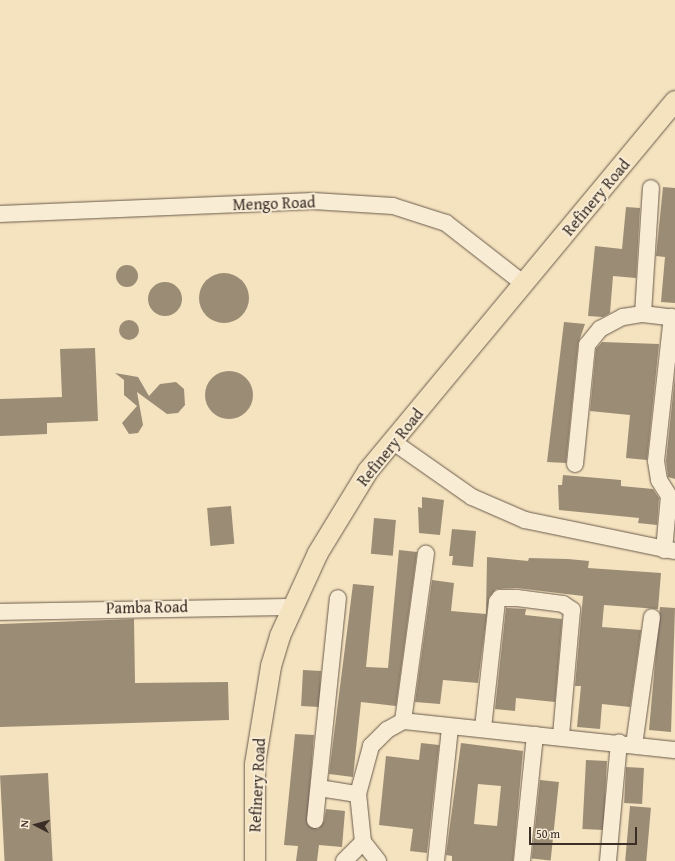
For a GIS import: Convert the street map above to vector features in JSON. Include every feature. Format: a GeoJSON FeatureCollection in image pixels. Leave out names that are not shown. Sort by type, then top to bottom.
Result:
{"type":"FeatureCollection","features":[{"type":"Feature","properties":{"kind":"main road","name":"Refinery Road"},"geometry":{"type":"LineString","coordinates":[[255,861],[258,736],[271,666],[294,606],[342,510],[392,441],[675,101]]}},
{"type":"Feature","properties":{"kind":"street"},"geometry":{"type":"LineString","coordinates":[[643,314],[651,188]]}},
{"type":"Feature","properties":{"kind":"street","name":"Mengo Road"},"geometry":{"type":"LineString","coordinates":[[0,214],[313,201],[393,206],[446,222],[524,284]]}},
{"type":"Feature","properties":{"kind":"street"},"geometry":{"type":"LineString","coordinates":[[392,441],[441,477],[495,508],[558,529],[670,551],[670,502],[656,472],[656,461],[674,317],[643,314],[611,322],[600,329],[587,345],[575,464]]}},
{"type":"Feature","properties":{"kind":"street"},"geometry":{"type":"LineString","coordinates":[[404,721],[426,554]]}},
{"type":"Feature","properties":{"kind":"street"},"geometry":{"type":"LineString","coordinates":[[315,820],[338,598]]}},
{"type":"Feature","properties":{"kind":"street"},"geometry":{"type":"LineString","coordinates":[[483,728],[495,609],[500,598],[517,598],[562,604],[572,610],[561,737]]}},
{"type":"Feature","properties":{"kind":"street","name":"Pamba Road"},"geometry":{"type":"LineString","coordinates":[[0,612],[294,606]]}},
{"type":"Feature","properties":{"kind":"street"},"geometry":{"type":"LineString","coordinates":[[608,861],[626,744],[652,617]]}},
{"type":"Feature","properties":{"kind":"street"},"geometry":{"type":"LineString","coordinates":[[378,861],[363,842],[358,794],[371,746],[387,730],[404,721],[450,727],[483,728],[675,750]]}},
{"type":"Feature","properties":{"kind":"street"},"geometry":{"type":"LineString","coordinates":[[436,861],[450,727]]}},
{"type":"Feature","properties":{"kind":"street"},"geometry":{"type":"LineString","coordinates":[[522,861],[535,735]]}},
{"type":"Feature","properties":{"kind":"street"},"geometry":{"type":"LineString","coordinates":[[319,788],[358,794]]}},
{"type":"Feature","properties":{"kind":"street"},"geometry":{"type":"LineString","coordinates":[[344,861],[363,842]]}},
{"type":"Feature","properties":{"kind":"building"},"geometry":{"type":"Polygon","coordinates":[[[663,187],[675,188],[675,303],[661,302],[665,257],[656,256],[663,187]]]}},
{"type":"Feature","properties":{"kind":"building"},"geometry":{"type":"Polygon","coordinates":[[[626,207],[640,208],[636,278],[613,276],[610,313],[603,317],[588,316],[595,246],[622,249],[626,207]]]}},
{"type":"Feature","properties":{"kind":"building"},"geometry":{"type":"Polygon","coordinates":[[[127,265],[135,268],[138,276],[135,284],[127,287],[119,284],[116,276],[119,268],[127,265]]]}},
{"type":"Feature","properties":{"kind":"building"},"geometry":{"type":"Polygon","coordinates":[[[229,273],[234,274],[242,280],[248,288],[248,308],[242,316],[234,322],[219,323],[214,322],[206,316],[200,308],[199,293],[200,288],[206,280],[214,274],[229,273]]]}},
{"type":"Feature","properties":{"kind":"building"},"geometry":{"type":"Polygon","coordinates":[[[165,282],[177,287],[182,299],[177,311],[165,316],[153,311],[148,299],[153,287],[165,282]]]}},
{"type":"Feature","properties":{"kind":"building"},"geometry":{"type":"Polygon","coordinates":[[[129,320],[136,323],[139,330],[136,337],[129,340],[122,337],[119,330],[122,323],[129,320]]]}},
{"type":"Feature","properties":{"kind":"building"},"geometry":{"type":"Polygon","coordinates":[[[564,322],[585,324],[578,344],[566,463],[547,462],[564,322]]]}},
{"type":"Feature","properties":{"kind":"building"},"geometry":{"type":"Polygon","coordinates":[[[602,342],[659,344],[647,460],[626,458],[630,415],[590,411],[596,349],[602,342]]]}},
{"type":"Feature","properties":{"kind":"building"},"geometry":{"type":"Polygon","coordinates":[[[95,348],[98,421],[47,423],[47,434],[0,436],[0,399],[62,397],[60,349],[95,348]]]}},
{"type":"Feature","properties":{"kind":"building"},"geometry":{"type":"Polygon","coordinates":[[[224,371],[234,371],[246,378],[253,390],[253,400],[246,412],[234,419],[224,419],[216,415],[209,408],[205,400],[205,390],[209,382],[216,375],[224,371]]]}},
{"type":"Feature","properties":{"kind":"building"},"geometry":{"type":"Polygon","coordinates":[[[115,373],[138,377],[149,396],[160,384],[176,382],[184,389],[185,405],[178,413],[167,414],[137,392],[143,425],[138,433],[129,434],[122,423],[137,406],[124,395],[124,380],[115,373]]]}},
{"type":"Feature","properties":{"kind":"building"},"geometry":{"type":"Polygon","coordinates":[[[675,376],[675,479],[668,477],[666,461],[675,376]]]}},
{"type":"Feature","properties":{"kind":"building"},"geometry":{"type":"Polygon","coordinates":[[[563,475],[621,480],[621,486],[653,489],[659,498],[657,525],[638,523],[639,518],[559,510],[558,485],[562,485],[563,475]]]}},
{"type":"Feature","properties":{"kind":"building"},"geometry":{"type":"Polygon","coordinates":[[[422,497],[444,500],[440,535],[419,533],[418,507],[422,508],[422,497]]]}},
{"type":"Feature","properties":{"kind":"building"},"geometry":{"type":"Polygon","coordinates":[[[231,506],[234,544],[210,546],[207,508],[231,506]]]}},
{"type":"Feature","properties":{"kind":"building"},"geometry":{"type":"Polygon","coordinates":[[[374,518],[396,520],[393,556],[371,554],[374,518]]]}},
{"type":"Feature","properties":{"kind":"building"},"geometry":{"type":"Polygon","coordinates":[[[452,529],[476,531],[473,567],[452,565],[453,556],[449,556],[452,529]]]}},
{"type":"Feature","properties":{"kind":"building"},"geometry":{"type":"Polygon","coordinates":[[[399,550],[417,552],[396,706],[361,702],[353,777],[329,774],[353,584],[374,586],[366,667],[388,668],[399,550]]]}},
{"type":"Feature","properties":{"kind":"building"},"geometry":{"type":"Polygon","coordinates":[[[487,557],[528,561],[529,558],[568,559],[589,561],[588,568],[661,573],[658,609],[604,605],[602,627],[641,630],[630,707],[602,704],[600,729],[577,727],[581,686],[575,686],[583,596],[517,588],[496,589],[489,597],[478,683],[443,680],[440,704],[415,702],[432,580],[454,583],[451,611],[486,614],[487,557]]]}},
{"type":"Feature","properties":{"kind":"building"},"geometry":{"type":"Polygon","coordinates":[[[660,607],[675,608],[671,732],[649,730],[660,607]]]}},
{"type":"Feature","properties":{"kind":"building"},"geometry":{"type":"Polygon","coordinates":[[[506,608],[526,609],[525,615],[562,619],[555,702],[516,698],[515,711],[495,709],[506,608]]]}},
{"type":"Feature","properties":{"kind":"building"},"geometry":{"type":"Polygon","coordinates":[[[134,619],[135,683],[228,682],[229,720],[0,727],[0,624],[134,619]]]}},
{"type":"Feature","properties":{"kind":"building"},"geometry":{"type":"Polygon","coordinates":[[[303,670],[321,671],[319,707],[301,706],[303,670]]]}},
{"type":"Feature","properties":{"kind":"building"},"geometry":{"type":"Polygon","coordinates":[[[295,734],[314,735],[307,824],[318,829],[324,821],[326,809],[345,811],[342,847],[319,845],[317,861],[296,861],[298,846],[284,845],[295,734]]]}},
{"type":"Feature","properties":{"kind":"building"},"geometry":{"type":"Polygon","coordinates":[[[421,743],[439,745],[427,853],[410,851],[413,829],[379,825],[386,756],[419,760],[421,743]]]}},
{"type":"Feature","properties":{"kind":"building"},"geometry":{"type":"Polygon","coordinates":[[[461,743],[523,751],[513,861],[452,861],[452,856],[446,855],[461,743]],[[478,784],[474,824],[497,826],[501,786],[478,784]]]}},
{"type":"Feature","properties":{"kind":"building"},"geometry":{"type":"Polygon","coordinates":[[[586,760],[607,761],[603,830],[582,829],[586,760]]]}},
{"type":"Feature","properties":{"kind":"building"},"geometry":{"type":"Polygon","coordinates":[[[626,767],[644,768],[642,804],[624,803],[626,767]]]}},
{"type":"Feature","properties":{"kind":"building"},"geometry":{"type":"Polygon","coordinates":[[[48,773],[53,861],[5,861],[0,776],[48,773]]]}},
{"type":"Feature","properties":{"kind":"building"},"geometry":{"type":"Polygon","coordinates":[[[540,780],[559,782],[551,861],[532,859],[540,780]]]}},
{"type":"Feature","properties":{"kind":"building"},"geometry":{"type":"Polygon","coordinates":[[[630,806],[651,808],[646,861],[625,861],[630,806]]]}}]}
